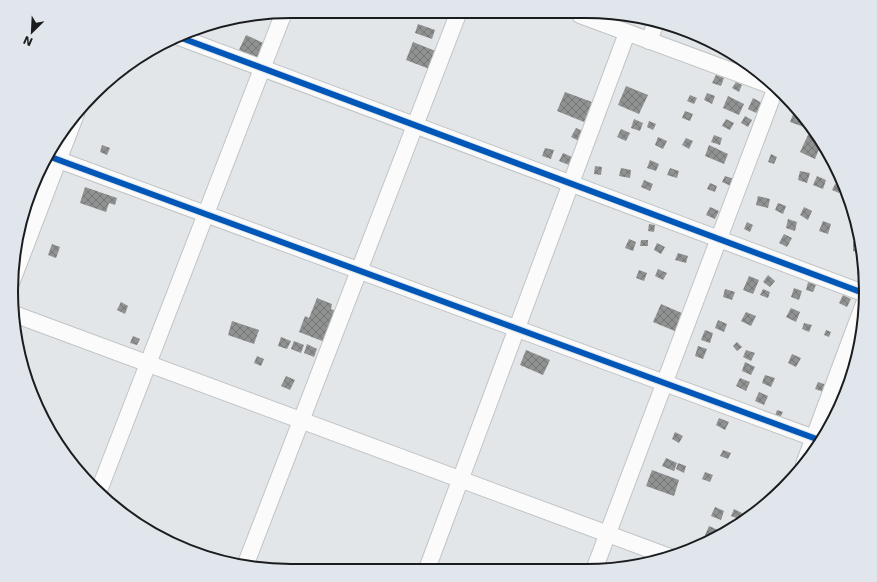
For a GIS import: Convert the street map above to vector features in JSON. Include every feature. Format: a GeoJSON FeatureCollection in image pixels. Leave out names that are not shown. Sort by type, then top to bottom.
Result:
{"type":"FeatureCollection","features":[{"type":"Feature","properties":{"kind":"street"},"geometry":{"type":"LineString","coordinates":[[247,561],[456,18]]}},
{"type":"Feature","properties":{"kind":"street"},"geometry":{"type":"LineString","coordinates":[[588,18],[761,81]]}},
{"type":"Feature","properties":{"kind":"street"},"geometry":{"type":"LineString","coordinates":[[101,486],[282,19]]}},
{"type":"Feature","properties":{"kind":"street"},"geometry":{"type":"LineString","coordinates":[[649,41],[654,26]]}},
{"type":"Feature","properties":{"kind":"street"},"geometry":{"type":"LineString","coordinates":[[429,564],[628,33]]}},
{"type":"Feature","properties":{"kind":"street"},"geometry":{"type":"LineString","coordinates":[[186,40],[859,291]]}},
{"type":"Feature","properties":{"kind":"street"},"geometry":{"type":"LineString","coordinates":[[596,563],[774,93]]}},
{"type":"Feature","properties":{"kind":"street"},"geometry":{"type":"LineString","coordinates":[[20,257],[53,158],[815,439]]}},
{"type":"Feature","properties":{"kind":"street"},"geometry":{"type":"LineString","coordinates":[[19,316],[661,554]]}},
{"type":"Feature","properties":{"kind":"street"},"geometry":{"type":"LineString","coordinates":[[822,428],[857,324]]}},
{"type":"Feature","properties":{"kind":"building"},"geometry":{"type":"Polygon","coordinates":[[[418,24],[435,30],[432,39],[415,33],[418,24]]]}},
{"type":"Feature","properties":{"kind":"building"},"geometry":{"type":"Polygon","coordinates":[[[246,35],[270,46],[263,61],[239,50],[246,35]]]}},
{"type":"Feature","properties":{"kind":"building"},"geometry":{"type":"Polygon","coordinates":[[[413,42],[438,52],[432,70],[406,60],[413,42]]]}},
{"type":"Feature","properties":{"kind":"building"},"geometry":{"type":"Polygon","coordinates":[[[716,75],[724,78],[721,86],[712,83],[716,75]]]}},
{"type":"Feature","properties":{"kind":"building"},"geometry":{"type":"Polygon","coordinates":[[[736,82],[742,85],[739,92],[732,88],[736,82]]]}},
{"type":"Feature","properties":{"kind":"building"},"geometry":{"type":"Polygon","coordinates":[[[626,86],[648,95],[639,114],[618,105],[626,86]]]}},
{"type":"Feature","properties":{"kind":"building"},"geometry":{"type":"Polygon","coordinates":[[[565,92],[592,102],[584,122],[557,111],[565,92]]]}},
{"type":"Feature","properties":{"kind":"building"},"geometry":{"type":"Polygon","coordinates":[[[707,93],[715,96],[712,104],[704,100],[707,93]]]}},
{"type":"Feature","properties":{"kind":"building"},"geometry":{"type":"Polygon","coordinates":[[[690,95],[697,98],[694,104],[687,101],[690,95]]]}},
{"type":"Feature","properties":{"kind":"building"},"geometry":{"type":"Polygon","coordinates":[[[728,96],[744,104],[739,115],[723,108],[728,96]]]}},
{"type":"Feature","properties":{"kind":"building"},"geometry":{"type":"Polygon","coordinates":[[[753,98],[762,103],[756,113],[748,109],[753,98]]]}},
{"type":"Feature","properties":{"kind":"building"},"geometry":{"type":"Polygon","coordinates":[[[685,111],[693,114],[690,121],[682,118],[685,111]]]}},
{"type":"Feature","properties":{"kind":"building"},"geometry":{"type":"Polygon","coordinates":[[[793,114],[805,127],[790,122],[793,114]]]}},
{"type":"Feature","properties":{"kind":"building"},"geometry":{"type":"Polygon","coordinates":[[[745,116],[752,120],[748,127],[741,123],[745,116]]]}},
{"type":"Feature","properties":{"kind":"building"},"geometry":{"type":"Polygon","coordinates":[[[634,119],[643,123],[640,131],[631,128],[634,119]]]}},
{"type":"Feature","properties":{"kind":"building"},"geometry":{"type":"Polygon","coordinates":[[[726,119],[734,123],[730,130],[722,126],[726,119]]]}},
{"type":"Feature","properties":{"kind":"building"},"geometry":{"type":"Polygon","coordinates":[[[649,121],[656,124],[653,130],[647,127],[649,121]]]}},
{"type":"Feature","properties":{"kind":"building"},"geometry":{"type":"Polygon","coordinates":[[[576,128],[583,131],[579,141],[571,137],[576,128]]]}},
{"type":"Feature","properties":{"kind":"building"},"geometry":{"type":"Polygon","coordinates":[[[621,129],[630,133],[626,141],[617,137],[621,129]]]}},
{"type":"Feature","properties":{"kind":"building"},"geometry":{"type":"Polygon","coordinates":[[[714,135],[722,138],[720,145],[711,142],[714,135]]]}},
{"type":"Feature","properties":{"kind":"building"},"geometry":{"type":"Polygon","coordinates":[[[808,135],[811,137],[819,150],[815,159],[800,152],[808,135]]]}},
{"type":"Feature","properties":{"kind":"building"},"geometry":{"type":"Polygon","coordinates":[[[658,137],[667,141],[663,149],[655,145],[658,137]]]}},
{"type":"Feature","properties":{"kind":"building"},"geometry":{"type":"Polygon","coordinates":[[[686,138],[693,141],[689,149],[682,145],[686,138]]]}},
{"type":"Feature","properties":{"kind":"building"},"geometry":{"type":"Polygon","coordinates":[[[102,145],[110,148],[107,155],[100,152],[102,145]]]}},
{"type":"Feature","properties":{"kind":"building"},"geometry":{"type":"Polygon","coordinates":[[[709,145],[728,154],[724,164],[705,156],[709,145]]]}},
{"type":"Feature","properties":{"kind":"building"},"geometry":{"type":"Polygon","coordinates":[[[545,148],[554,150],[551,159],[542,156],[545,148]]]}},
{"type":"Feature","properties":{"kind":"building"},"geometry":{"type":"Polygon","coordinates":[[[563,153],[572,157],[569,165],[559,161],[563,153]]]}},
{"type":"Feature","properties":{"kind":"building"},"geometry":{"type":"Polygon","coordinates":[[[771,154],[777,157],[774,164],[768,162],[771,154]]]}},
{"type":"Feature","properties":{"kind":"building"},"geometry":{"type":"Polygon","coordinates":[[[650,160],[659,164],[656,171],[647,168],[650,160]]]}},
{"type":"Feature","properties":{"kind":"building"},"geometry":{"type":"Polygon","coordinates":[[[595,166],[602,167],[601,175],[594,174],[595,166]]]}},
{"type":"Feature","properties":{"kind":"building"},"geometry":{"type":"Polygon","coordinates":[[[621,168],[631,170],[630,178],[619,176],[621,168]]]}},
{"type":"Feature","properties":{"kind":"building"},"geometry":{"type":"Polygon","coordinates":[[[670,168],[679,171],[677,178],[667,175],[670,168]]]}},
{"type":"Feature","properties":{"kind":"building"},"geometry":{"type":"Polygon","coordinates":[[[800,171],[810,173],[807,183],[798,180],[800,171]]]}},
{"type":"Feature","properties":{"kind":"building"},"geometry":{"type":"Polygon","coordinates":[[[725,176],[734,179],[731,186],[722,182],[725,176]]]}},
{"type":"Feature","properties":{"kind":"building"},"geometry":{"type":"Polygon","coordinates":[[[817,176],[826,180],[823,189],[813,185],[817,176]]]}},
{"type":"Feature","properties":{"kind":"building"},"geometry":{"type":"Polygon","coordinates":[[[644,180],[653,184],[650,191],[641,187],[644,180]]]}},
{"type":"Feature","properties":{"kind":"building"},"geometry":{"type":"Polygon","coordinates":[[[710,183],[717,186],[715,192],[707,189],[710,183]]]}},
{"type":"Feature","properties":{"kind":"building"},"geometry":{"type":"Polygon","coordinates":[[[835,184],[837,185],[840,191],[839,193],[832,190],[835,184]]]}},
{"type":"Feature","properties":{"kind":"building"},"geometry":{"type":"Polygon","coordinates":[[[85,187],[117,198],[115,205],[109,203],[106,212],[80,203],[85,187]]]}},
{"type":"Feature","properties":{"kind":"building"},"geometry":{"type":"Polygon","coordinates":[[[758,196],[770,199],[768,208],[756,205],[758,196]]]}},
{"type":"Feature","properties":{"kind":"building"},"geometry":{"type":"Polygon","coordinates":[[[778,203],[786,206],[783,214],[775,210],[778,203]]]}},
{"type":"Feature","properties":{"kind":"building"},"geometry":{"type":"Polygon","coordinates":[[[710,207],[719,211],[715,219],[706,215],[710,207]]]}},
{"type":"Feature","properties":{"kind":"building"},"geometry":{"type":"Polygon","coordinates":[[[804,207],[812,211],[808,220],[800,215],[804,207]]]}},
{"type":"Feature","properties":{"kind":"building"},"geometry":{"type":"Polygon","coordinates":[[[788,219],[797,222],[795,231],[786,228],[788,219]]]}},
{"type":"Feature","properties":{"kind":"building"},"geometry":{"type":"Polygon","coordinates":[[[823,221],[831,224],[828,234],[819,231],[823,221]]]}},
{"type":"Feature","properties":{"kind":"building"},"geometry":{"type":"Polygon","coordinates":[[[747,222],[753,225],[750,232],[744,229],[747,222]]]}},
{"type":"Feature","properties":{"kind":"building"},"geometry":{"type":"Polygon","coordinates":[[[649,224],[655,225],[654,232],[648,231],[649,224]]]}},
{"type":"Feature","properties":{"kind":"building"},"geometry":{"type":"Polygon","coordinates":[[[784,234],[792,238],[787,247],[779,243],[784,234]]]}},
{"type":"Feature","properties":{"kind":"building"},"geometry":{"type":"Polygon","coordinates":[[[629,239],[636,242],[633,251],[625,248],[629,239]]]}},
{"type":"Feature","properties":{"kind":"building"},"geometry":{"type":"Polygon","coordinates":[[[641,240],[648,240],[648,246],[640,246],[641,240]]]}},
{"type":"Feature","properties":{"kind":"building"},"geometry":{"type":"Polygon","coordinates":[[[853,242],[855,242],[856,252],[853,251],[853,242]]]}},
{"type":"Feature","properties":{"kind":"building"},"geometry":{"type":"Polygon","coordinates":[[[657,243],[665,247],[661,254],[654,250],[657,243]]]}},
{"type":"Feature","properties":{"kind":"building"},"geometry":{"type":"Polygon","coordinates":[[[52,244],[60,247],[56,258],[48,255],[52,244]]]}},
{"type":"Feature","properties":{"kind":"building"},"geometry":{"type":"Polygon","coordinates":[[[678,253],[688,256],[686,263],[675,260],[678,253]]]}},
{"type":"Feature","properties":{"kind":"building"},"geometry":{"type":"Polygon","coordinates":[[[658,269],[667,273],[663,280],[655,276],[658,269]]]}},
{"type":"Feature","properties":{"kind":"building"},"geometry":{"type":"Polygon","coordinates":[[[639,270],[647,273],[644,281],[636,278],[639,270]]]}},
{"type":"Feature","properties":{"kind":"building"},"geometry":{"type":"Polygon","coordinates":[[[768,275],[775,281],[770,287],[763,282],[768,275]]]}},
{"type":"Feature","properties":{"kind":"building"},"geometry":{"type":"Polygon","coordinates":[[[749,276],[759,280],[753,294],[743,290],[749,276]]]}},
{"type":"Feature","properties":{"kind":"building"},"geometry":{"type":"Polygon","coordinates":[[[808,282],[816,285],[813,292],[806,290],[808,282]]]}},
{"type":"Feature","properties":{"kind":"building"},"geometry":{"type":"Polygon","coordinates":[[[794,288],[802,291],[799,300],[791,297],[794,288]]]}},
{"type":"Feature","properties":{"kind":"building"},"geometry":{"type":"Polygon","coordinates":[[[725,289],[735,292],[732,300],[723,297],[725,289]]]}},
{"type":"Feature","properties":{"kind":"building"},"geometry":{"type":"Polygon","coordinates":[[[763,289],[770,292],[768,298],[760,295],[763,289]]]}},
{"type":"Feature","properties":{"kind":"building"},"geometry":{"type":"Polygon","coordinates":[[[843,295],[851,299],[847,307],[839,303],[843,295]]]}},
{"type":"Feature","properties":{"kind":"building"},"geometry":{"type":"Polygon","coordinates":[[[317,298],[332,304],[331,309],[339,312],[335,346],[299,332],[305,316],[309,318],[317,298]]]}},
{"type":"Feature","properties":{"kind":"building"},"geometry":{"type":"Polygon","coordinates":[[[121,302],[128,306],[125,314],[117,310],[121,302]]]}},
{"type":"Feature","properties":{"kind":"building"},"geometry":{"type":"Polygon","coordinates":[[[661,304],[684,314],[677,332],[653,322],[661,304]]]}},
{"type":"Feature","properties":{"kind":"building"},"geometry":{"type":"Polygon","coordinates":[[[791,308],[800,312],[796,322],[786,317],[791,308]]]}},
{"type":"Feature","properties":{"kind":"building"},"geometry":{"type":"Polygon","coordinates":[[[746,312],[756,316],[751,326],[741,321],[746,312]]]}},
{"type":"Feature","properties":{"kind":"building"},"geometry":{"type":"Polygon","coordinates":[[[718,320],[727,324],[724,332],[715,328],[718,320]]]}},
{"type":"Feature","properties":{"kind":"building"},"geometry":{"type":"Polygon","coordinates":[[[232,321],[259,330],[254,344],[228,335],[232,321]]]}},
{"type":"Feature","properties":{"kind":"building"},"geometry":{"type":"Polygon","coordinates":[[[804,323],[812,325],[809,332],[802,329],[804,323]]]}},
{"type":"Feature","properties":{"kind":"building"},"geometry":{"type":"Polygon","coordinates":[[[705,330],[713,333],[710,343],[701,340],[705,330]]]}},
{"type":"Feature","properties":{"kind":"building"},"geometry":{"type":"Polygon","coordinates":[[[826,330],[831,332],[829,337],[824,335],[826,330]]]}},
{"type":"Feature","properties":{"kind":"building"},"geometry":{"type":"Polygon","coordinates":[[[133,336],[140,339],[137,345],[130,343],[133,336]]]}},
{"type":"Feature","properties":{"kind":"building"},"geometry":{"type":"Polygon","coordinates":[[[281,337],[291,341],[287,349],[278,346],[281,337]]]}},
{"type":"Feature","properties":{"kind":"building"},"geometry":{"type":"Polygon","coordinates":[[[294,341],[304,345],[301,353],[291,349],[294,341]]]}},
{"type":"Feature","properties":{"kind":"building"},"geometry":{"type":"Polygon","coordinates":[[[737,342],[742,347],[737,351],[733,346],[737,342]]]}},
{"type":"Feature","properties":{"kind":"building"},"geometry":{"type":"Polygon","coordinates":[[[307,344],[317,349],[314,357],[304,353],[307,344]]]}},
{"type":"Feature","properties":{"kind":"building"},"geometry":{"type":"Polygon","coordinates":[[[698,346],[707,349],[703,359],[695,356],[698,346]]]}},
{"type":"Feature","properties":{"kind":"building"},"geometry":{"type":"Polygon","coordinates":[[[526,350],[550,360],[543,375],[520,365],[526,350]]]}},
{"type":"Feature","properties":{"kind":"building"},"geometry":{"type":"Polygon","coordinates":[[[746,350],[755,353],[751,361],[743,357],[746,350]]]}},
{"type":"Feature","properties":{"kind":"building"},"geometry":{"type":"Polygon","coordinates":[[[792,354],[801,358],[796,367],[788,363],[792,354]]]}},
{"type":"Feature","properties":{"kind":"building"},"geometry":{"type":"Polygon","coordinates":[[[257,356],[264,359],[261,366],[254,363],[257,356]]]}},
{"type":"Feature","properties":{"kind":"building"},"geometry":{"type":"Polygon","coordinates":[[[745,362],[755,367],[751,375],[742,371],[745,362]]]}},
{"type":"Feature","properties":{"kind":"building"},"geometry":{"type":"Polygon","coordinates":[[[765,375],[775,378],[771,387],[762,383],[765,375]]]}},
{"type":"Feature","properties":{"kind":"building"},"geometry":{"type":"Polygon","coordinates":[[[286,376],[295,380],[290,390],[281,386],[286,376]]]}},
{"type":"Feature","properties":{"kind":"building"},"geometry":{"type":"Polygon","coordinates":[[[740,378],[750,382],[746,391],[736,386],[740,378]]]}},
{"type":"Feature","properties":{"kind":"building"},"geometry":{"type":"Polygon","coordinates":[[[818,382],[827,385],[824,392],[815,389],[818,382]]]}},
{"type":"Feature","properties":{"kind":"building"},"geometry":{"type":"Polygon","coordinates":[[[759,392],[768,396],[764,405],[755,401],[759,392]]]}},
{"type":"Feature","properties":{"kind":"building"},"geometry":{"type":"Polygon","coordinates":[[[777,410],[783,412],[780,418],[775,416],[777,410]]]}},
{"type":"Feature","properties":{"kind":"building"},"geometry":{"type":"Polygon","coordinates":[[[719,418],[729,422],[725,430],[716,425],[719,418]]]}},
{"type":"Feature","properties":{"kind":"building"},"geometry":{"type":"Polygon","coordinates":[[[675,432],[683,436],[679,443],[672,439],[675,432]]]}},
{"type":"Feature","properties":{"kind":"building"},"geometry":{"type":"Polygon","coordinates":[[[723,450],[731,453],[728,459],[720,456],[723,450]]]}},
{"type":"Feature","properties":{"kind":"building"},"geometry":{"type":"Polygon","coordinates":[[[666,458],[677,463],[674,471],[662,466],[666,458]]]}},
{"type":"Feature","properties":{"kind":"building"},"geometry":{"type":"Polygon","coordinates":[[[678,463],[686,466],[684,473],[676,469],[678,463]]]}},
{"type":"Feature","properties":{"kind":"building"},"geometry":{"type":"Polygon","coordinates":[[[652,470],[679,480],[674,496],[646,486],[652,470]]]}},
{"type":"Feature","properties":{"kind":"building"},"geometry":{"type":"Polygon","coordinates":[[[705,472],[713,475],[710,482],[702,479],[705,472]]]}},
{"type":"Feature","properties":{"kind":"building"},"geometry":{"type":"Polygon","coordinates":[[[715,507],[724,511],[721,520],[711,516],[715,507]]]}},
{"type":"Feature","properties":{"kind":"building"},"geometry":{"type":"Polygon","coordinates":[[[734,509],[742,513],[737,518],[731,516],[734,509]]]}},
{"type":"Feature","properties":{"kind":"building"},"geometry":{"type":"Polygon","coordinates":[[[709,526],[717,530],[707,536],[705,535],[709,526]]]}},
{"type":"Feature","properties":{"kind":"cycle path"},"geometry":{"type":"LineString","coordinates":[[186,40],[859,291]]}},
{"type":"Feature","properties":{"kind":"cycle path"},"geometry":{"type":"LineString","coordinates":[[53,158],[816,439]]}}]}
